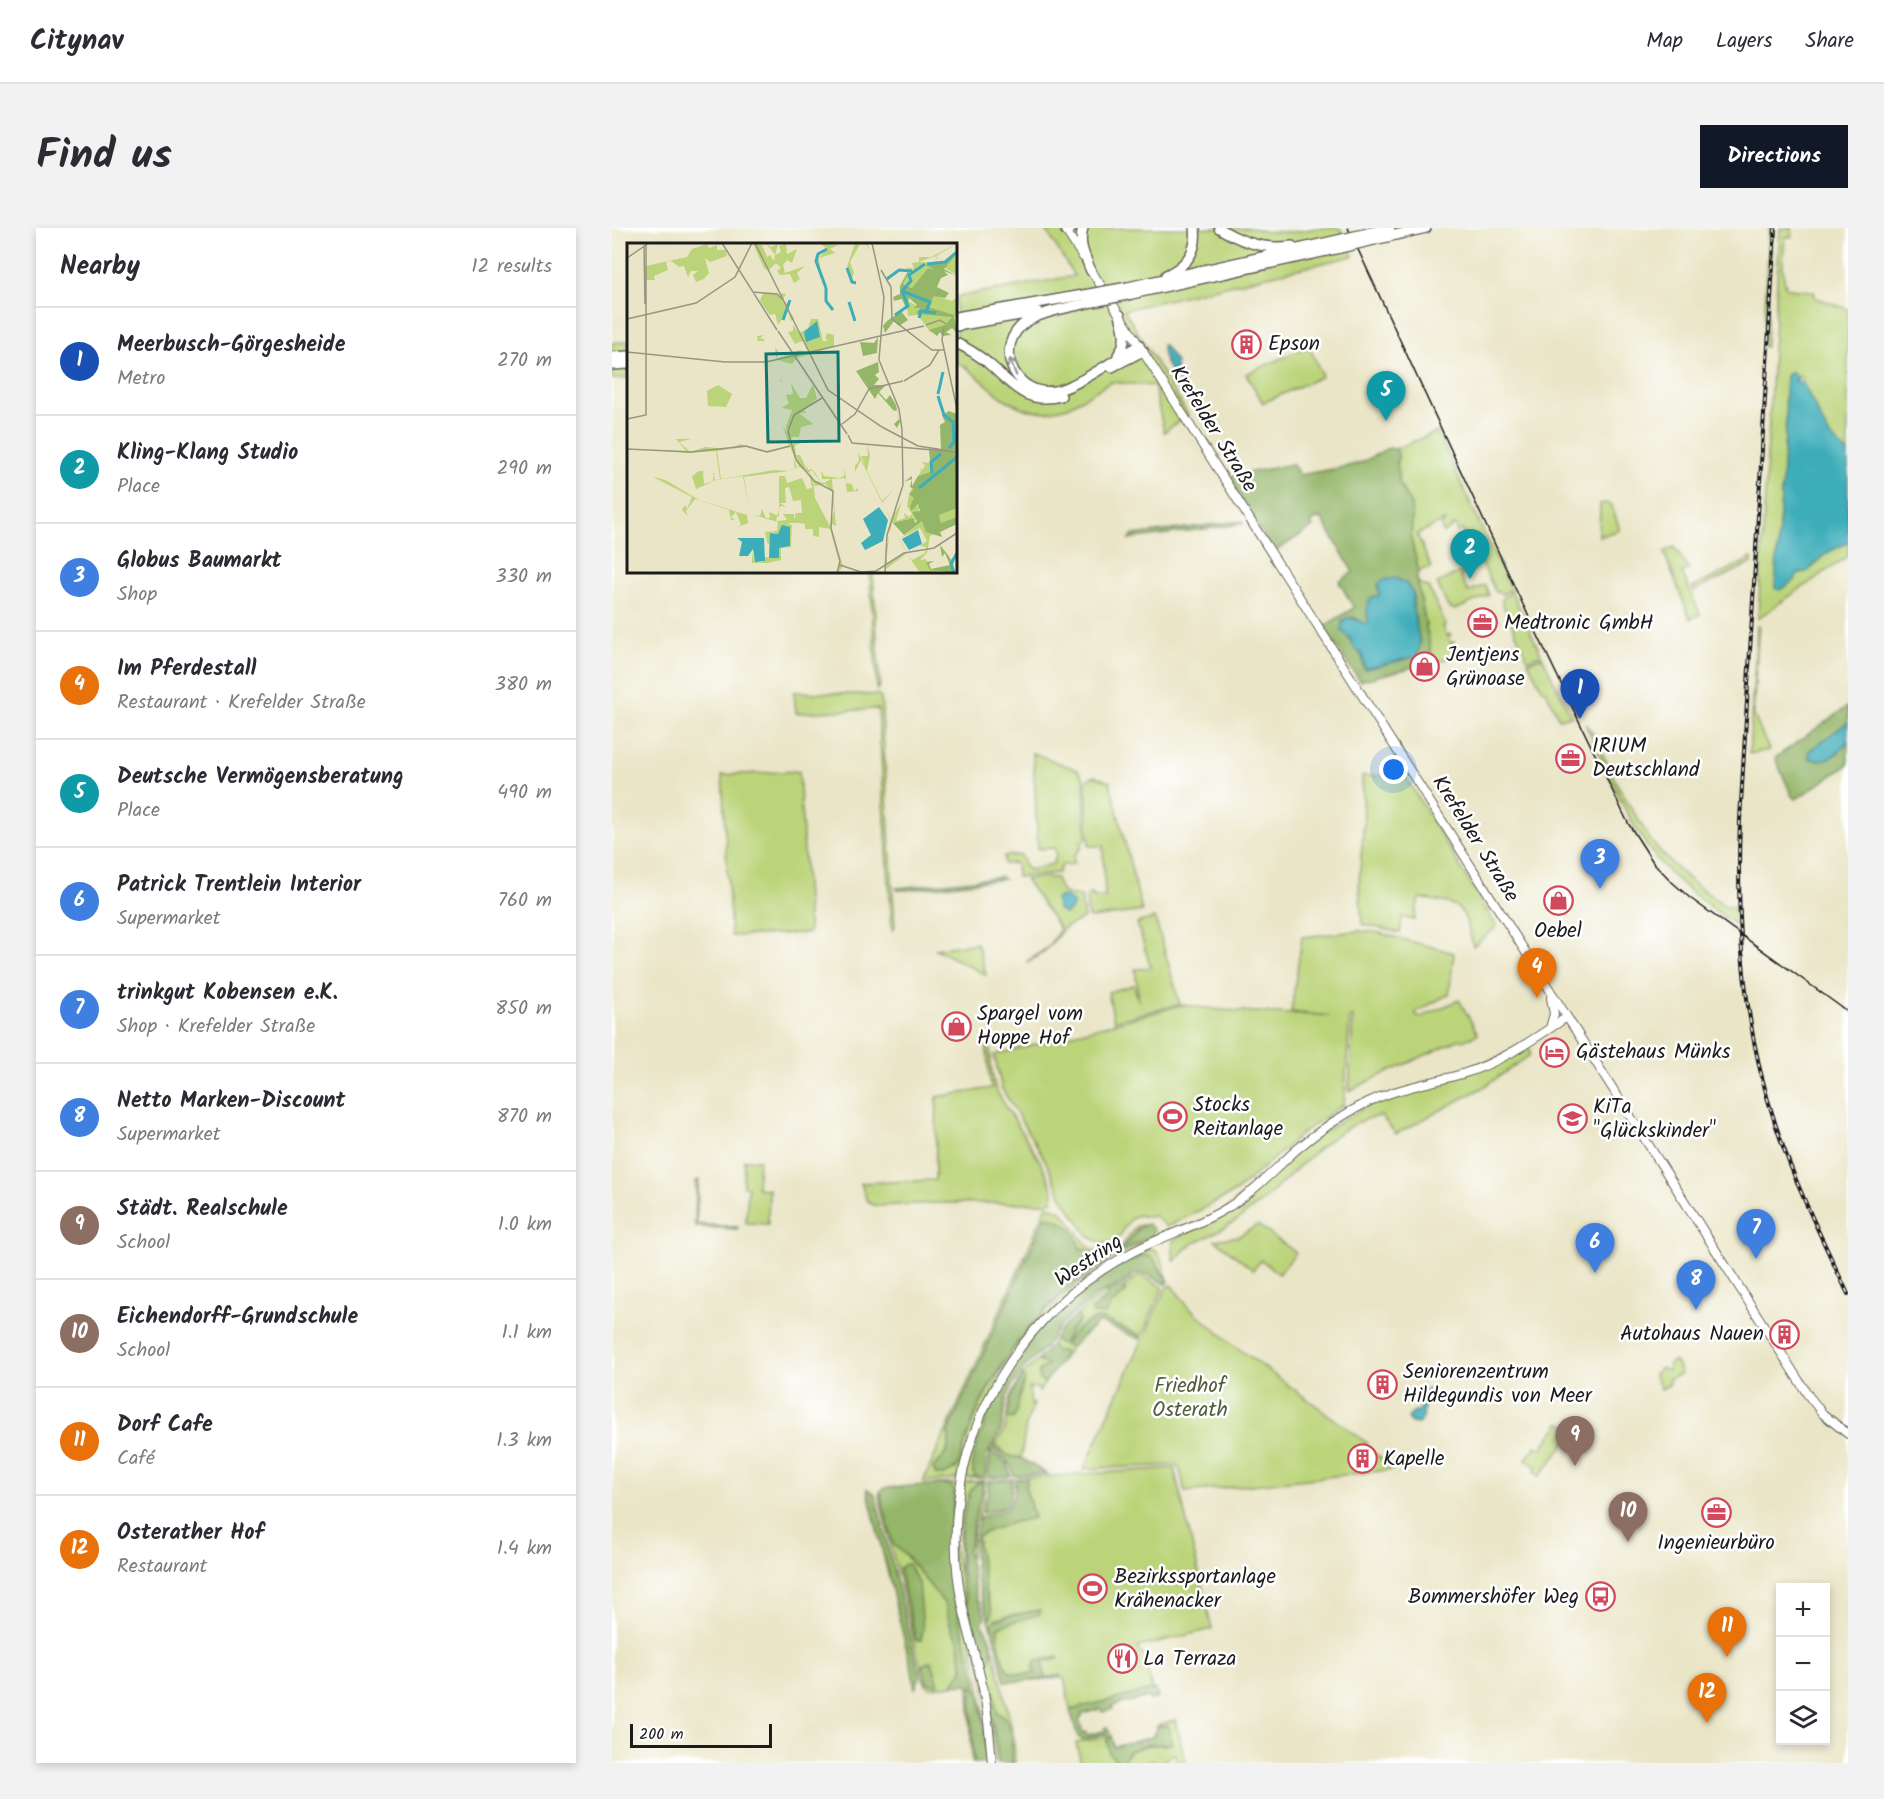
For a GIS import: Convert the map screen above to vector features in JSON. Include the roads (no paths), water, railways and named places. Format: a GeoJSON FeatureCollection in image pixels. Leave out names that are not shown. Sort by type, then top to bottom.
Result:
{"type":"FeatureCollection","features":[{"type":"Feature","properties":{"kind":"highway"},"geometry":{"type":"LineString","coordinates":[[1083,228],[1082,246],[1091,271]]}},
{"type":"Feature","properties":{"kind":"highway"},"geometry":{"type":"LineString","coordinates":[[1130,291],[1165,276],[1183,265],[1194,249],[1195,228]]}},
{"type":"Feature","properties":{"kind":"highway"},"geometry":{"type":"LineString","coordinates":[[1219,228],[1241,240],[1270,247],[1337,243]]}},
{"type":"Feature","properties":{"kind":"highway"},"geometry":{"type":"LineString","coordinates":[[1373,236],[1390,228]]}},
{"type":"Feature","properties":{"kind":"highway"},"geometry":{"type":"LineString","coordinates":[[957,326],[1130,291],[1337,243],[1426,228]]}},
{"type":"Feature","properties":{"kind":"highway"},"geometry":{"type":"LineString","coordinates":[[957,317],[1091,298]]}},
{"type":"Feature","properties":{"kind":"highway"},"geometry":{"type":"LineString","coordinates":[[1091,298],[1039,316],[1024,323],[1016,331],[1009,353],[1011,368],[1017,377],[1026,386],[1050,392],[1068,387],[1114,359],[1141,348]]}},
{"type":"Feature","properties":{"kind":"highway"},"geometry":{"type":"LineString","coordinates":[[1114,359],[1123,349],[1125,340],[1120,315]]}},
{"type":"Feature","properties":{"kind":"highway"},"geometry":{"type":"LineString","coordinates":[[957,344],[980,356],[1017,390],[1032,397],[1046,398],[1057,397],[1069,392],[1141,348]]}},
{"type":"Feature","properties":{"kind":"highway"},"geometry":{"type":"LineString","coordinates":[[612,357],[627,356]]}},
{"type":"Feature","properties":{"kind":"highway"},"geometry":{"type":"LineString","coordinates":[[612,365],[627,364]]}},
{"type":"Feature","properties":{"kind":"main road","name":"Krefelder Straße"},"geometry":{"type":"LineString","coordinates":[[1067,229],[1091,271],[1808,1395],[1823,1414],[1848,1434]]}},
{"type":"Feature","properties":{"kind":"main road"},"geometry":{"type":"LineString","coordinates":[[1549,990],[1555,1011],[1550,1028]]}},
{"type":"Feature","properties":{"kind":"main road","name":"Westring"},"geometry":{"type":"LineString","coordinates":[[992,1763],[983,1687],[960,1591],[956,1557],[957,1512],[965,1462],[981,1416],[997,1381],[1022,1343],[1060,1303],[1100,1271],[1129,1254],[1206,1220],[1231,1206],[1320,1130],[1346,1113],[1398,1090],[1464,1073],[1486,1064],[1517,1049],[1566,1017]]}},
{"type":"Feature","properties":{"kind":"water"},"geometry":{"type":"Polygon","coordinates":[[[1162,345],[1177,364],[1175,367],[1184,381],[1182,383],[1168,366],[1163,356],[1162,345]]]}},
{"type":"Feature","properties":{"kind":"water"},"geometry":{"type":"Polygon","coordinates":[[[1790,372],[1796,375],[1797,383],[1801,381],[1805,387],[1829,435],[1848,453],[1848,542],[1825,554],[1807,572],[1799,573],[1795,580],[1780,590],[1775,588],[1786,419],[1786,376],[1790,372]]]}},
{"type":"Feature","properties":{"kind":"water"},"geometry":{"type":"Polygon","coordinates":[[[1396,578],[1407,584],[1413,593],[1413,608],[1420,644],[1418,653],[1414,657],[1365,669],[1362,655],[1341,630],[1342,623],[1345,619],[1352,618],[1368,624],[1367,607],[1370,598],[1379,595],[1378,584],[1382,580],[1396,578]]]}},
{"type":"Feature","properties":{"kind":"water"},"geometry":{"type":"Polygon","coordinates":[[[1848,722],[1847,742],[1840,751],[1830,758],[1814,760],[1809,758],[1809,751],[1848,722]]]}},
{"type":"Feature","properties":{"kind":"water"},"geometry":{"type":"Polygon","coordinates":[[[1066,896],[1074,903],[1065,914],[1058,909],[1055,901],[1059,897],[1066,896]]]}},
{"type":"Feature","properties":{"kind":"water"},"geometry":{"type":"Polygon","coordinates":[[[1426,1389],[1432,1391],[1433,1395],[1424,1407],[1424,1417],[1418,1424],[1411,1423],[1408,1418],[1413,1412],[1420,1410],[1417,1397],[1426,1389]]]}},
{"type":"Feature","properties":{"kind":"tram line"},"geometry":{"type":"LineString","coordinates":[[1348,228],[1516,590],[1628,823],[1653,862],[1690,898],[1848,1012]]}},
{"type":"Feature","properties":{"kind":"railway"},"geometry":{"type":"LineString","coordinates":[[1775,228],[1740,820],[1741,936],[1749,1013],[1765,1089],[1776,1126],[1809,1211],[1848,1294]]}},
{"type":"Feature","properties":{"kind":"place","name":"Epson"},"geometry":{"type":"Point","coordinates":[1247,344]}},
{"type":"Feature","properties":{"kind":"place","name":"Deutsche Vermögensberatung"},"geometry":{"type":"Point","coordinates":[1386,421]}},
{"type":"Feature","properties":{"kind":"place","name":"Kling-Klang Studio"},"geometry":{"type":"Point","coordinates":[1470,579]}},
{"type":"Feature","properties":{"kind":"place","name":"Medtronic GmbH"},"geometry":{"type":"Point","coordinates":[1483,623]}},
{"type":"Feature","properties":{"kind":"place","name":"Jentjens Grünoase"},"geometry":{"type":"Point","coordinates":[1425,667]}},
{"type":"Feature","properties":{"kind":"place","name":"Meerbusch-Görgesheide"},"geometry":{"type":"Point","coordinates":[1580,719]}},
{"type":"Feature","properties":{"kind":"place","name":"IRIUM Deutschland"},"geometry":{"type":"Point","coordinates":[1571,758]}},
{"type":"Feature","properties":{"kind":"place","name":"Globus Baumarkt"},"geometry":{"type":"Point","coordinates":[1600,889]}},
{"type":"Feature","properties":{"kind":"place","name":"Oebel"},"geometry":{"type":"Point","coordinates":[1558,900]}},
{"type":"Feature","properties":{"kind":"place","name":"Im Pferdestall"},"geometry":{"type":"Point","coordinates":[1537,998]}},
{"type":"Feature","properties":{"kind":"place","name":"Spargel vom Hoppe Hof"},"geometry":{"type":"Point","coordinates":[956,1026]}},
{"type":"Feature","properties":{"kind":"place","name":"Gästehaus Münks"},"geometry":{"type":"Point","coordinates":[1555,1052]}},
{"type":"Feature","properties":{"kind":"place","name":"Stocks Reitanlage"},"geometry":{"type":"Point","coordinates":[1172,1117]}},
{"type":"Feature","properties":{"kind":"place","name":"KiTa \"Glückskinder\""},"geometry":{"type":"Point","coordinates":[1572,1119]}},
{"type":"Feature","properties":{"kind":"place","name":"trinkgut Kobensen e.K."},"geometry":{"type":"Point","coordinates":[1756,1259]}},
{"type":"Feature","properties":{"kind":"place","name":"Patrick Trentlein Interior"},"geometry":{"type":"Point","coordinates":[1595,1273]}},
{"type":"Feature","properties":{"kind":"place","name":"Netto Marken-Discount"},"geometry":{"type":"Point","coordinates":[1696,1310]}},
{"type":"Feature","properties":{"kind":"place","name":"Autohaus Nauen"},"geometry":{"type":"Point","coordinates":[1785,1334]}},
{"type":"Feature","properties":{"kind":"place","name":"Seniorenzentrum Hildegundis von Meer"},"geometry":{"type":"Point","coordinates":[1382,1384]}},
{"type":"Feature","properties":{"kind":"place","name":"Kapelle"},"geometry":{"type":"Point","coordinates":[1362,1459]}},
{"type":"Feature","properties":{"kind":"place","name":"Städt. Realschule"},"geometry":{"type":"Point","coordinates":[1575,1466]}},
{"type":"Feature","properties":{"kind":"place","name":"Ingenieurbüro"},"geometry":{"type":"Point","coordinates":[1716,1512]}},
{"type":"Feature","properties":{"kind":"place","name":"Eichendorff-Grundschule"},"geometry":{"type":"Point","coordinates":[1628,1542]}},
{"type":"Feature","properties":{"kind":"place","name":"Bezirkssportanlage Krähenacker"},"geometry":{"type":"Point","coordinates":[1093,1589]}},
{"type":"Feature","properties":{"kind":"place","name":"Bommershöfer Weg"},"geometry":{"type":"Point","coordinates":[1600,1597]}},
{"type":"Feature","properties":{"kind":"place","name":"Dorf Cafe"},"geometry":{"type":"Point","coordinates":[1727,1657]}},
{"type":"Feature","properties":{"kind":"place","name":"La Terraza"},"geometry":{"type":"Point","coordinates":[1122,1659]}},
{"type":"Feature","properties":{"kind":"place","name":"Osterather Hof"},"geometry":{"type":"Point","coordinates":[1707,1723]}},
{"type":"Feature","properties":{"kind":"park label","name":"Friedhof Osterath"},"geometry":{"type":"Point","coordinates":[1190,1398]}}]}
